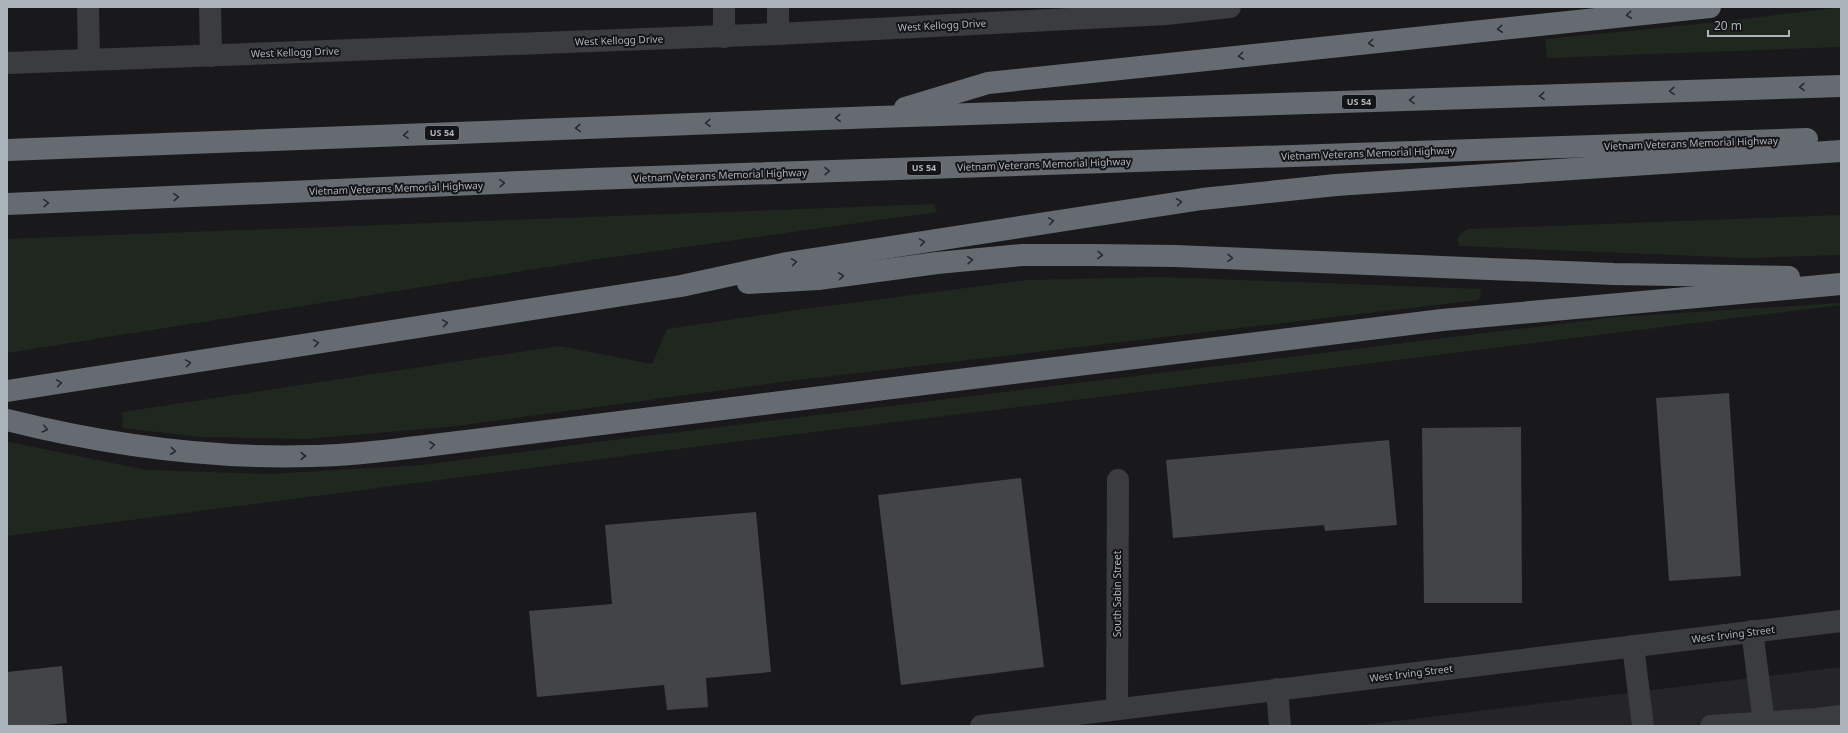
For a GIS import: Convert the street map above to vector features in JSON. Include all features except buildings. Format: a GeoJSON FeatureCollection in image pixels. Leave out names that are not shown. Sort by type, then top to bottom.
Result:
{"type":"FeatureCollection","features":[{"type":"Feature","properties":{"kind":"highway"},"geometry":{"type":"LineString","coordinates":[[877,117],[988,83],[1710,7]]}},
{"type":"Feature","properties":{"kind":"highway","name":"US 54"},"geometry":{"type":"LineString","coordinates":[[7,150],[877,117],[1841,86]]}},
{"type":"Feature","properties":{"kind":"highway","name":"Vietnam Veterans Memorial Highway"},"geometry":{"type":"LineString","coordinates":[[7,204],[591,179],[1841,138]]}},
{"type":"Feature","properties":{"kind":"highway"},"geometry":{"type":"LineString","coordinates":[[758,276],[787,263],[1202,198],[1336,185],[1841,151]]}},
{"type":"Feature","properties":{"kind":"highway"},"geometry":{"type":"LineString","coordinates":[[7,391],[681,286],[758,276],[818,279],[937,263],[1022,255],[1175,256],[1614,274],[1758,276],[1841,280]]}},
{"type":"Feature","properties":{"kind":"highway"},"geometry":{"type":"LineString","coordinates":[[7,420],[80,437],[160,450],[213,455],[312,456],[425,446],[1442,320],[1841,284]]}},
{"type":"Feature","properties":{"kind":"street"},"geometry":{"type":"LineString","coordinates":[[88,7],[89,60]]}},
{"type":"Feature","properties":{"kind":"street"},"geometry":{"type":"LineString","coordinates":[[210,7],[211,56]]}},
{"type":"Feature","properties":{"kind":"street"},"geometry":{"type":"LineString","coordinates":[[724,7],[724,37]]}},
{"type":"Feature","properties":{"kind":"street"},"geometry":{"type":"LineString","coordinates":[[778,7],[778,34]]}},
{"type":"Feature","properties":{"kind":"street","name":"West Kellogg Drive"},"geometry":{"type":"LineString","coordinates":[[7,63],[724,37],[778,34],[1019,14],[1166,14],[1230,7]]}},
{"type":"Feature","properties":{"kind":"street","name":"South Sabin Street"},"geometry":{"type":"LineString","coordinates":[[1117,709],[1118,480]]}},
{"type":"Feature","properties":{"kind":"street","name":"West Irving Street"},"geometry":{"type":"LineString","coordinates":[[981,726],[1841,620]]}},
{"type":"Feature","properties":{"kind":"street"},"geometry":{"type":"LineString","coordinates":[[1752,632],[1764,723]]}},
{"type":"Feature","properties":{"kind":"street"},"geometry":{"type":"LineString","coordinates":[[1633,646],[1643,726]]}},
{"type":"Feature","properties":{"kind":"street"},"geometry":{"type":"LineString","coordinates":[[1278,689],[1280,726]]}},
{"type":"Feature","properties":{"kind":"street"},"geometry":{"type":"LineString","coordinates":[[1711,726],[1841,716]]}},
{"type":"Feature","properties":{"kind":"shaded area"},"geometry":{"type":"Polygon","coordinates":[[[1841,7],[1841,47],[1547,58],[1545,39],[1709,23],[1841,7]]]}},
{"type":"Feature","properties":{"kind":"shaded area"},"geometry":{"type":"Polygon","coordinates":[[[934,204],[937,212],[592,260],[7,353],[7,239],[934,204]]]}},
{"type":"Feature","properties":{"kind":"shaded area"},"geometry":{"type":"Polygon","coordinates":[[[1841,215],[1841,255],[1745,258],[1459,246],[1457,240],[1461,233],[1468,229],[1841,215]]]}},
{"type":"Feature","properties":{"kind":"shaded area"},"geometry":{"type":"Polygon","coordinates":[[[1161,277],[1481,289],[1479,300],[798,380],[457,426],[306,439],[199,437],[123,428],[122,412],[559,346],[652,364],[667,329],[796,310],[1027,280],[1161,277]]]}},
{"type":"Feature","properties":{"kind":"shaded area"},"geometry":{"type":"Polygon","coordinates":[[[1841,303],[1841,305],[702,446],[7,536],[7,442],[147,470],[268,474],[422,465],[605,441],[1616,317],[1841,303]]]}},
{"type":"Feature","properties":{"kind":"shaded area"},"geometry":{"type":"Polygon","coordinates":[[[1841,667],[1841,726],[1355,726],[1841,667]]]}}]}
